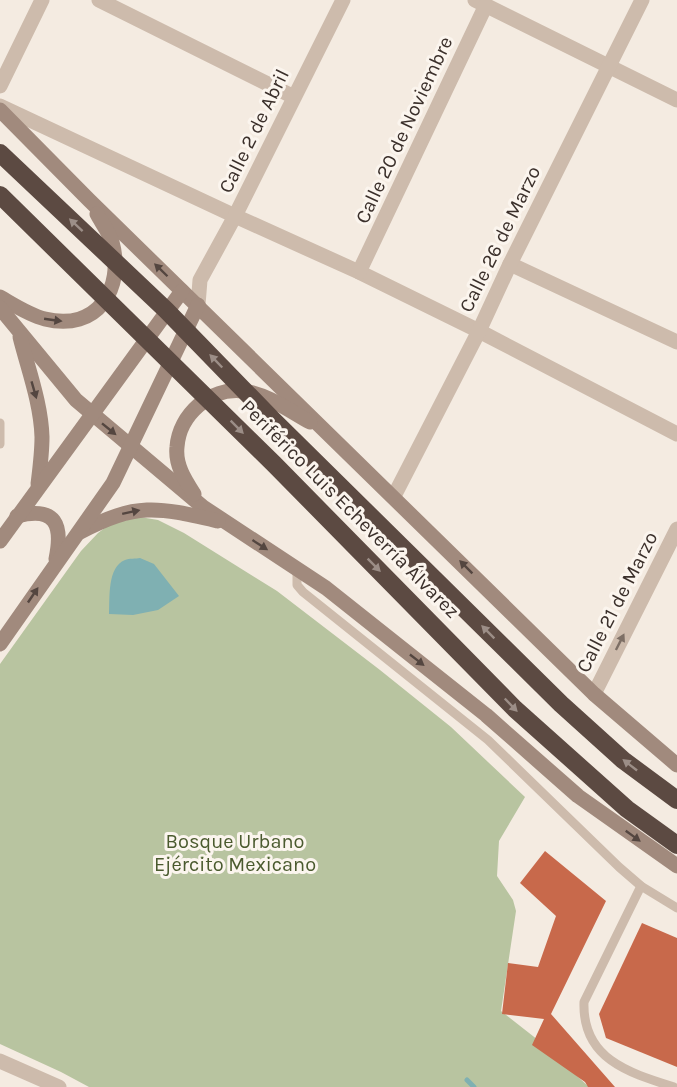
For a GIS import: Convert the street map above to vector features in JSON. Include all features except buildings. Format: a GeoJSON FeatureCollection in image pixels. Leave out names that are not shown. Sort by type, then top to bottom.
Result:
{"type":"FeatureCollection","features":[{"type":"Feature","properties":{"kind":"highway","name":"Periférico Luis Echeverría Álvarez"},"geometry":{"type":"LineString","coordinates":[[0,153],[166,310],[272,419],[561,704],[623,759],[677,800]]}},
{"type":"Feature","properties":{"kind":"highway","name":"Periférico Luis Echeverría Álvarez"},"geometry":{"type":"LineString","coordinates":[[0,195],[258,448],[514,709],[627,809],[677,845]]}},
{"type":"Feature","properties":{"kind":"street"},"geometry":{"type":"LineString","coordinates":[[0,86],[42,0]]}},
{"type":"Feature","properties":{"kind":"street"},"geometry":{"type":"LineString","coordinates":[[99,0],[294,96]]}},
{"type":"Feature","properties":{"kind":"street","name":"Calle 2 de Abril"},"geometry":{"type":"LineString","coordinates":[[0,644],[113,483],[198,305],[200,280],[235,216],[343,0]]}},
{"type":"Feature","properties":{"kind":"street","name":"Calle 26 de Marzo"},"geometry":{"type":"LineString","coordinates":[[394,496],[479,331],[642,0]]}},
{"type":"Feature","properties":{"kind":"street"},"geometry":{"type":"LineString","coordinates":[[480,2],[677,100]]}},
{"type":"Feature","properties":{"kind":"street","name":"Calle 20 de Noviembre"},"geometry":{"type":"LineString","coordinates":[[360,272],[480,2]]}},
{"type":"Feature","properties":{"kind":"street"},"geometry":{"type":"LineString","coordinates":[[0,108],[360,272],[677,434]]}},
{"type":"Feature","properties":{"kind":"street"},"geometry":{"type":"LineString","coordinates":[[0,108],[89,200],[594,694],[677,765]]}},
{"type":"Feature","properties":{"kind":"street"},"geometry":{"type":"LineString","coordinates":[[0,297],[44,319],[62,322],[75,321],[102,306],[112,289],[115,264],[111,241],[89,200]]}},
{"type":"Feature","properties":{"kind":"street"},"geometry":{"type":"LineString","coordinates":[[510,264],[677,342]]}},
{"type":"Feature","properties":{"kind":"street","name":"Calle 2 de Abril"},"geometry":{"type":"LineString","coordinates":[[0,541],[90,414],[182,291],[200,280]]}},
{"type":"Feature","properties":{"kind":"street"},"geometry":{"type":"LineString","coordinates":[[0,308],[59,382],[90,414],[203,507],[326,588],[486,715],[578,796],[677,866]]}},
{"type":"Feature","properties":{"kind":"street"},"geometry":{"type":"LineString","coordinates":[[19,333],[41,424],[38,487]]}},
{"type":"Feature","properties":{"kind":"street"},"geometry":{"type":"LineString","coordinates":[[203,507],[181,473],[176,448],[183,423],[198,404],[219,394],[242,391],[262,396],[326,431]]}},
{"type":"Feature","properties":{"kind":"street"},"geometry":{"type":"LineString","coordinates":[[77,534],[101,521],[144,509],[177,512],[227,523]]}},
{"type":"Feature","properties":{"kind":"street"},"geometry":{"type":"LineString","coordinates":[[17,516],[37,513],[54,521],[60,541],[56,562]]}},
{"type":"Feature","properties":{"kind":"street","name":"Calle 21 de Marzo"},"geometry":{"type":"LineString","coordinates":[[594,694],[677,529]]}},
{"type":"Feature","properties":{"kind":"street"},"geometry":{"type":"LineString","coordinates":[[0,1061],[59,1087]]}},
{"type":"Feature","properties":{"kind":"lane"},"geometry":{"type":"LineString","coordinates":[[0,423],[0,444]]}},
{"type":"Feature","properties":{"kind":"lane"},"geometry":{"type":"LineString","coordinates":[[297,569],[297,585],[303,592],[488,740],[641,886],[677,908]]}},
{"type":"Feature","properties":{"kind":"lane"},"geometry":{"type":"LineString","coordinates":[[641,886],[584,1002],[584,1018],[587,1031],[600,1051],[615,1063],[634,1075],[674,1087]]}},
{"type":"Feature","properties":{"kind":"green space","name":"Bosque Urbano Ejército Mexicano"},"geometry":{"type":"Polygon","coordinates":[[[140,517],[158,520],[184,533],[277,591],[451,727],[525,797],[499,841],[497,876],[513,900],[516,911],[501,1011],[538,1040],[589,1087],[89,1087],[0,1044],[0,664],[81,551],[98,533],[110,524],[140,517]]]}},
{"type":"Feature","properties":{"kind":"water"},"geometry":{"type":"Polygon","coordinates":[[[140,558],[154,564],[179,596],[158,610],[133,615],[109,614],[112,576],[115,569],[125,560],[140,558]]]}},
{"type":"Feature","properties":{"kind":"waterway"},"geometry":{"type":"LineString","coordinates":[[467,1080],[474,1087]]}}]}
